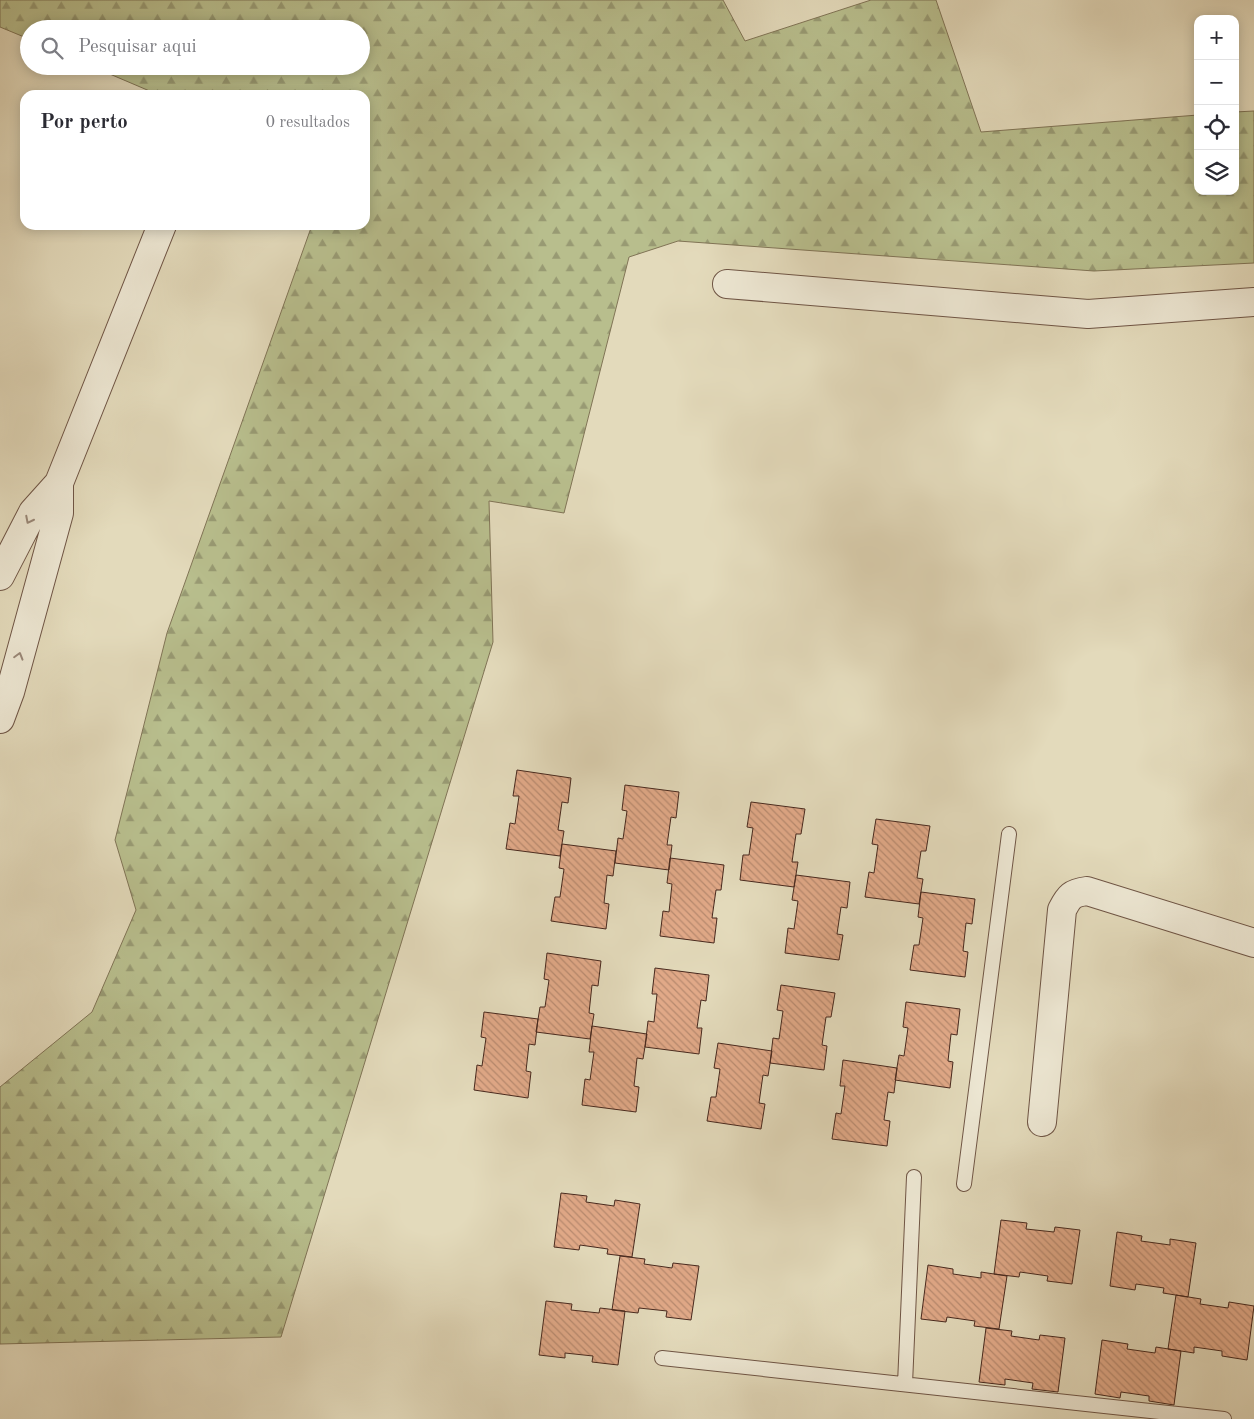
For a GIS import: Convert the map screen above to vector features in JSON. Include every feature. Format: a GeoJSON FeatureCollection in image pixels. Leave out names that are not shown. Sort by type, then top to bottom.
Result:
{"type":"FeatureCollection","features":[{"type":"Feature","properties":{"kind":"street"},"geometry":{"type":"LineString","coordinates":[[0,719],[10,692],[58,513],[59,483],[160,230]]}},
{"type":"Feature","properties":{"kind":"street"},"geometry":{"type":"LineString","coordinates":[[727,284],[1088,314],[1254,302]]}},
{"type":"Feature","properties":{"kind":"street"},"geometry":{"type":"LineString","coordinates":[[0,576],[33,512],[59,483]]}},
{"type":"Feature","properties":{"kind":"street"},"geometry":{"type":"LineString","coordinates":[[1042,1122],[1062,910],[1067,899],[1075,892],[1087,891],[1254,943]]}},
{"type":"Feature","properties":{"kind":"lane"},"geometry":{"type":"LineString","coordinates":[[964,1184],[1009,834]]}},
{"type":"Feature","properties":{"kind":"lane"},"geometry":{"type":"LineString","coordinates":[[905,1384],[914,1177]]}},
{"type":"Feature","properties":{"kind":"lane"},"geometry":{"type":"LineString","coordinates":[[662,1358],[1224,1419]]}},
{"type":"Feature","properties":{"kind":"green space"},"geometry":{"type":"Polygon","coordinates":[[[0,0],[723,0],[745,41],[871,0],[936,0],[981,132],[1194,115],[1194,195],[1239,195],[1239,112],[1254,111],[1254,263],[1094,271],[678,241],[629,257],[564,513],[489,501],[493,642],[281,1337],[0,1344],[0,1087],[92,1012],[136,910],[115,840],[167,633],[310,230],[370,230],[370,90],[147,90],[112,75],[370,75],[370,20],[20,20],[20,35],[0,27],[0,0]]]}},
{"type":"Feature","properties":{"kind":"building"},"geometry":{"type":"Polygon","coordinates":[[[517,770],[571,778],[568,803],[562,802],[558,830],[564,831],[560,856],[506,849],[510,823],[515,824],[519,796],[513,796],[517,770]]]}},
{"type":"Feature","properties":{"kind":"building"},"geometry":{"type":"Polygon","coordinates":[[[625,785],[679,792],[676,818],[671,817],[667,845],[672,845],[669,870],[615,863],[618,838],[623,839],[627,811],[622,810],[625,785]]]}},
{"type":"Feature","properties":{"kind":"building"},"geometry":{"type":"Polygon","coordinates":[[[751,802],[805,809],[801,834],[796,834],[792,862],[798,862],[794,887],[740,880],[743,855],[749,855],[753,828],[747,827],[751,802]]]}},
{"type":"Feature","properties":{"kind":"building"},"geometry":{"type":"Polygon","coordinates":[[[876,819],[930,826],[926,851],[921,851],[917,878],[923,879],[919,904],[865,897],[869,872],[874,873],[878,845],[872,844],[876,819]]]}},
{"type":"Feature","properties":{"kind":"building"},"geometry":{"type":"Polygon","coordinates":[[[562,844],[616,851],[613,876],[607,875],[604,903],[609,904],[606,929],[551,921],[555,897],[560,897],[564,869],[559,868],[562,844]]]}},
{"type":"Feature","properties":{"kind":"building"},"geometry":{"type":"Polygon","coordinates":[[[670,858],[724,865],[721,890],[716,890],[712,918],[717,918],[714,943],[660,936],[663,911],[669,912],[672,884],[667,883],[670,858]]]}},
{"type":"Feature","properties":{"kind":"building"},"geometry":{"type":"Polygon","coordinates":[[[796,875],[850,882],[847,908],[841,907],[837,934],[843,935],[839,960],[785,953],[788,928],[794,929],[798,901],[792,900],[796,875]]]}},
{"type":"Feature","properties":{"kind":"building"},"geometry":{"type":"Polygon","coordinates":[[[921,892],[975,899],[972,924],[966,923],[963,951],[968,952],[965,977],[910,970],[914,945],[919,945],[923,918],[918,917],[921,892]]]}},
{"type":"Feature","properties":{"kind":"building"},"geometry":{"type":"Polygon","coordinates":[[[547,953],[601,961],[598,986],[592,985],[589,1013],[594,1014],[590,1039],[536,1032],[540,1007],[545,1007],[549,980],[544,979],[547,953]]]}},
{"type":"Feature","properties":{"kind":"building"},"geometry":{"type":"Polygon","coordinates":[[[655,968],[709,975],[706,1001],[701,1000],[697,1028],[702,1028],[699,1054],[645,1047],[648,1021],[654,1022],[657,994],[652,994],[655,968]]]}},
{"type":"Feature","properties":{"kind":"building"},"geometry":{"type":"Polygon","coordinates":[[[781,985],[835,993],[831,1017],[826,1017],[822,1045],[827,1046],[824,1070],[770,1063],[773,1038],[779,1039],[783,1011],[777,1010],[781,985]]]}},
{"type":"Feature","properties":{"kind":"building"},"geometry":{"type":"Polygon","coordinates":[[[906,1002],[960,1009],[957,1035],[951,1034],[948,1061],[953,1062],[950,1088],[895,1080],[899,1055],[904,1056],[908,1028],[903,1027],[906,1002]]]}},
{"type":"Feature","properties":{"kind":"building"},"geometry":{"type":"Polygon","coordinates":[[[484,1012],[538,1019],[535,1045],[529,1044],[526,1071],[531,1072],[528,1098],[474,1090],[477,1065],[482,1066],[486,1038],[481,1037],[484,1012]]]}},
{"type":"Feature","properties":{"kind":"building"},"geometry":{"type":"Polygon","coordinates":[[[592,1026],[647,1034],[643,1059],[637,1058],[634,1086],[639,1087],[636,1112],[582,1105],[585,1079],[590,1080],[594,1052],[589,1052],[592,1026]]]}},
{"type":"Feature","properties":{"kind":"building"},"geometry":{"type":"Polygon","coordinates":[[[718,1043],[772,1051],[768,1076],[763,1075],[759,1103],[765,1104],[761,1129],[707,1121],[711,1097],[716,1097],[720,1069],[714,1068],[718,1043]]]}},
{"type":"Feature","properties":{"kind":"building"},"geometry":{"type":"Polygon","coordinates":[[[843,1060],[897,1068],[894,1093],[888,1092],[884,1120],[890,1121],[887,1146],[832,1139],[836,1113],[841,1114],[845,1086],[840,1086],[843,1060]]]}},
{"type":"Feature","properties":{"kind":"building"},"geometry":{"type":"Polygon","coordinates":[[[561,1193],[587,1196],[586,1202],[614,1206],[615,1200],[640,1204],[632,1257],[607,1254],[608,1249],[580,1245],[579,1250],[554,1247],[561,1193]]]}},
{"type":"Feature","properties":{"kind":"building"},"geometry":{"type":"Polygon","coordinates":[[[1001,1220],[1027,1223],[1026,1229],[1054,1232],[1055,1227],[1080,1230],[1072,1284],[1047,1281],[1048,1276],[1020,1272],[1019,1277],[994,1274],[1001,1220]]]}},
{"type":"Feature","properties":{"kind":"building"},"geometry":{"type":"Polygon","coordinates":[[[1117,1232],[1142,1236],[1141,1241],[1170,1245],[1170,1239],[1196,1243],[1188,1297],[1163,1293],[1164,1288],[1136,1284],[1135,1290],[1110,1286],[1117,1232]]]}},
{"type":"Feature","properties":{"kind":"building"},"geometry":{"type":"Polygon","coordinates":[[[620,1256],[645,1259],[644,1264],[672,1268],[673,1263],[699,1266],[691,1320],[666,1317],[667,1311],[639,1308],[638,1313],[612,1310],[620,1256]]]}},
{"type":"Feature","properties":{"kind":"building"},"geometry":{"type":"Polygon","coordinates":[[[928,1265],[953,1269],[953,1274],[981,1278],[981,1272],[1007,1276],[999,1329],[974,1326],[975,1321],[947,1317],[946,1322],[921,1319],[928,1265]]]}},
{"type":"Feature","properties":{"kind":"building"},"geometry":{"type":"Polygon","coordinates":[[[1176,1295],[1201,1299],[1200,1304],[1228,1308],[1229,1302],[1254,1306],[1247,1360],[1222,1356],[1222,1351],[1194,1347],[1194,1353],[1168,1349],[1176,1295]]]}},
{"type":"Feature","properties":{"kind":"building"},"geometry":{"type":"Polygon","coordinates":[[[546,1301],[572,1304],[571,1310],[599,1313],[600,1308],[625,1311],[618,1365],[592,1362],[593,1356],[565,1353],[565,1358],[539,1355],[546,1301]]]}},
{"type":"Feature","properties":{"kind":"building"},"geometry":{"type":"Polygon","coordinates":[[[986,1328],[1012,1331],[1011,1336],[1039,1340],[1040,1335],[1065,1338],[1058,1392],[1032,1389],[1033,1383],[1005,1379],[1005,1385],[979,1382],[986,1328]]]}},
{"type":"Feature","properties":{"kind":"building"},"geometry":{"type":"Polygon","coordinates":[[[1102,1340],[1128,1344],[1127,1349],[1155,1353],[1156,1347],[1181,1351],[1174,1405],[1149,1401],[1149,1396],[1121,1392],[1120,1398],[1095,1394],[1102,1340]]]}}]}
